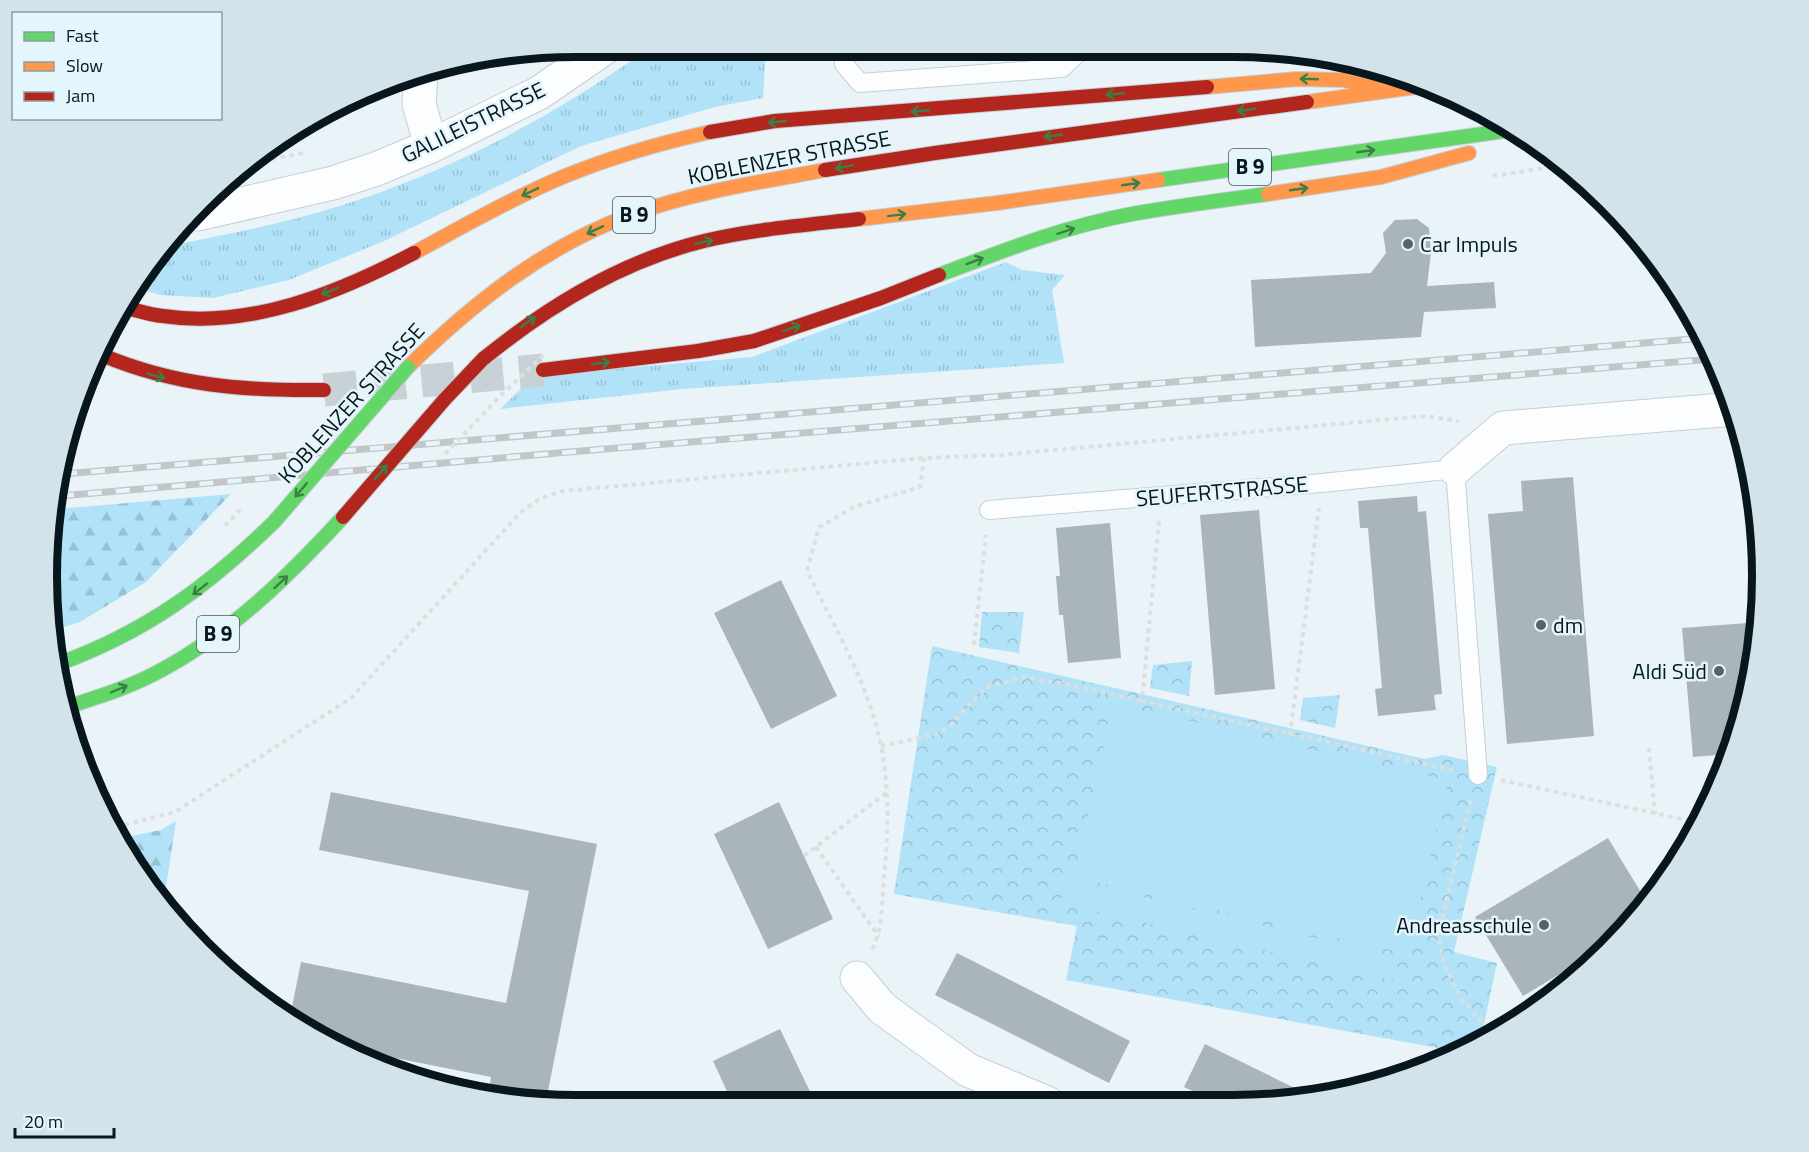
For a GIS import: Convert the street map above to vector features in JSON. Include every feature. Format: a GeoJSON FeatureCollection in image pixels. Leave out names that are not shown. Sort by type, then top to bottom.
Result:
{"type":"FeatureCollection","features":[{"type":"Feature","properties":{"kind":"main road"},"geometry":{"type":"LineString","coordinates":[[131,309],[167,317],[197,319],[238,316],[304,301],[384,267],[536,189],[593,165],[642,149],[774,122],[1297,79],[1343,80],[1387,91]]}},
{"type":"Feature","properties":{"kind":"main road","name":"KOBLENZER STRASSE"},"geometry":{"type":"LineString","coordinates":[[64,662],[111,644],[157,619],[228,566],[274,522],[408,366],[433,341],[484,297],[532,263],[598,228],[678,199],[902,157],[1408,88]]}},
{"type":"Feature","properties":{"kind":"main road","name":"B 9"},"geometry":{"type":"LineString","coordinates":[[74,705],[111,693],[154,674],[192,652],[263,599],[343,517],[445,399],[483,359],[526,323],[559,301],[608,276],[698,243],[737,235],[990,204],[1500,131]]}},
{"type":"Feature","properties":{"kind":"main road"},"geometry":{"type":"LineString","coordinates":[[543,370],[698,351],[754,341],[880,298],[1010,248],[1092,223],[1131,214],[1381,177],[1514,140]]}},
{"type":"Feature","properties":{"kind":"main road"},"geometry":{"type":"LineString","coordinates":[[106,357],[143,372],[174,381],[213,387],[286,391],[324,390]]}},
{"type":"Feature","properties":{"kind":"street","name":"GALILEISTRASSE"},"geometry":{"type":"LineString","coordinates":[[206,212],[333,183],[376,169],[430,146],[539,93],[591,57]]}},
{"type":"Feature","properties":{"kind":"street"},"geometry":{"type":"LineString","coordinates":[[420,82],[419,104],[430,146]]}},
{"type":"Feature","properties":{"kind":"street","name":"GALILEISTRASSE"},"geometry":{"type":"LineString","coordinates":[[237,184],[266,179],[333,183]]}},
{"type":"Feature","properties":{"kind":"street"},"geometry":{"type":"LineString","coordinates":[[1455,470],[1503,428],[1724,410]]}},
{"type":"Feature","properties":{"kind":"street"},"geometry":{"type":"LineString","coordinates":[[857,978],[882,1008],[968,1070],[1028,1095]]}},
{"type":"Feature","properties":{"kind":"lane"},"geometry":{"type":"LineString","coordinates":[[844,57],[844,64],[860,83],[1062,68],[1074,57]]}},
{"type":"Feature","properties":{"kind":"lane"},"geometry":{"type":"LineString","coordinates":[[1455,470],[1478,775]]}},
{"type":"Feature","properties":{"kind":"lane","name":"SEUFERTSTRASSE"},"geometry":{"type":"LineString","coordinates":[[988,510],[1455,470]]}},
{"type":"Feature","properties":{"kind":"path"},"geometry":{"type":"LineString","coordinates":[[438,461],[502,394],[546,353]]}},
{"type":"Feature","properties":{"kind":"path"},"geometry":{"type":"LineString","coordinates":[[121,826],[175,812],[351,698],[521,512],[539,499],[563,491],[924,458],[1000,455],[1425,416],[1503,428]]}},
{"type":"Feature","properties":{"kind":"path"},"geometry":{"type":"LineString","coordinates":[[857,978],[879,937],[886,856],[886,793],[881,746],[865,690],[807,571],[819,527],[854,507],[920,488],[924,458]]}},
{"type":"Feature","properties":{"kind":"path"},"geometry":{"type":"LineString","coordinates":[[1290,735],[1322,483]]}},
{"type":"Feature","properties":{"kind":"path"},"geometry":{"type":"LineString","coordinates":[[1142,701],[1162,496]]}},
{"type":"Feature","properties":{"kind":"path"},"geometry":{"type":"LineString","coordinates":[[974,645],[988,510]]}},
{"type":"Feature","properties":{"kind":"path"},"geometry":{"type":"LineString","coordinates":[[881,746],[937,734],[951,725],[975,697],[989,686],[1023,677],[1690,822]]}},
{"type":"Feature","properties":{"kind":"path"},"geometry":{"type":"LineString","coordinates":[[1649,748],[1655,814]]}},
{"type":"Feature","properties":{"kind":"path"},"geometry":{"type":"LineString","coordinates":[[1478,775],[1438,935],[1444,964],[1462,999],[1487,1028]]}},
{"type":"Feature","properties":{"kind":"path"},"geometry":{"type":"LineString","coordinates":[[804,856],[886,793]]}},
{"type":"Feature","properties":{"kind":"path"},"geometry":{"type":"LineString","coordinates":[[816,847],[879,937]]}},
{"type":"Feature","properties":{"kind":"green space"},"geometry":{"type":"Polygon","coordinates":[[[636,57],[765,57],[763,98],[715,107],[581,146],[384,241],[289,280],[213,298],[160,295],[143,290],[178,244],[310,215],[398,186],[510,134],[636,57]]]}},
{"type":"Feature","properties":{"kind":"green space"},"geometry":{"type":"Polygon","coordinates":[[[1006,262],[1022,270],[1065,275],[1052,290],[1064,363],[682,389],[500,409],[534,376],[752,357],[1006,262]]]}},
{"type":"Feature","properties":{"kind":"green space"},"geometry":{"type":"Polygon","coordinates":[[[231,494],[146,582],[80,622],[60,628],[57,576],[61,509],[231,494]]]}},
{"type":"Feature","properties":{"kind":"green space"},"geometry":{"type":"Polygon","coordinates":[[[982,612],[1024,612],[1019,653],[979,647],[982,612]]]}},
{"type":"Feature","properties":{"kind":"green space"},"geometry":{"type":"Polygon","coordinates":[[[932,646],[1425,759],[1443,755],[1497,767],[1454,952],[1497,963],[1483,1030],[1445,1049],[1066,980],[1077,926],[894,894],[932,646]]]}},
{"type":"Feature","properties":{"kind":"green space"},"geometry":{"type":"Polygon","coordinates":[[[1192,661],[1189,696],[1150,688],[1153,665],[1192,661]]]}},
{"type":"Feature","properties":{"kind":"green space"},"geometry":{"type":"Polygon","coordinates":[[[1340,695],[1335,728],[1300,720],[1303,698],[1340,695]]]}},
{"type":"Feature","properties":{"kind":"green space"},"geometry":{"type":"Polygon","coordinates":[[[1114,704],[1448,781],[1408,954],[1074,877],[1114,704]]]}},
{"type":"Feature","properties":{"kind":"green space"},"geometry":{"type":"Polygon","coordinates":[[[176,821],[165,893],[127,837],[161,830],[176,821]]]}},
{"type":"Feature","properties":{"kind":"green space"},"geometry":{"type":"Polygon","coordinates":[[[1065,879],[1397,957],[1392,980],[1060,903],[1065,879]]]}},
{"type":"Feature","properties":{"kind":"building"},"geometry":{"type":"Polygon","coordinates":[[[1417,219],[1429,228],[1431,253],[1427,286],[1494,282],[1496,308],[1424,312],[1421,337],[1255,347],[1251,280],[1371,273],[1386,253],[1383,233],[1395,220],[1417,219]]]}},
{"type":"Feature","properties":{"kind":"building","name":"dm"},"geometry":{"type":"Polygon","coordinates":[[[1573,477],[1594,736],[1507,744],[1488,514],[1523,511],[1521,481],[1573,477]]]}},
{"type":"Feature","properties":{"kind":"building"},"geometry":{"type":"Polygon","coordinates":[[[1417,496],[1418,512],[1426,511],[1442,694],[1434,695],[1436,710],[1378,716],[1375,689],[1382,688],[1368,528],[1360,528],[1358,501],[1417,496]]]}},
{"type":"Feature","properties":{"kind":"building"},"geometry":{"type":"Polygon","coordinates":[[[1259,510],[1275,689],[1215,695],[1200,515],[1259,510]]]}},
{"type":"Feature","properties":{"kind":"building"},"geometry":{"type":"Polygon","coordinates":[[[1110,523],[1121,658],[1068,663],[1063,615],[1059,615],[1056,576],[1060,576],[1056,528],[1110,523]]]}},
{"type":"Feature","properties":{"kind":"building"},"geometry":{"type":"Polygon","coordinates":[[[781,580],[837,696],[771,729],[714,613],[781,580]]]}},
{"type":"Feature","properties":{"kind":"building","name":"Aldi Süd"},"geometry":{"type":"Polygon","coordinates":[[[1750,623],[1742,677],[1720,755],[1693,757],[1682,628],[1750,623]]]}},
{"type":"Feature","properties":{"kind":"building"},"geometry":{"type":"Polygon","coordinates":[[[331,792],[597,844],[547,1094],[489,1088],[491,1077],[375,1054],[346,1041],[291,1010],[301,962],[506,1003],[529,891],[319,850],[331,792]]]}},
{"type":"Feature","properties":{"kind":"building"},"geometry":{"type":"Polygon","coordinates":[[[779,802],[833,919],[768,949],[714,834],[779,802]]]}},
{"type":"Feature","properties":{"kind":"building"},"geometry":{"type":"Polygon","coordinates":[[[1608,838],[1643,895],[1600,943],[1579,962],[1523,996],[1475,917],[1608,838]]]}},
{"type":"Feature","properties":{"kind":"building"},"geometry":{"type":"Polygon","coordinates":[[[957,953],[1130,1041],[1109,1083],[935,995],[957,953]]]}},
{"type":"Feature","properties":{"kind":"building"},"geometry":{"type":"Polygon","coordinates":[[[780,1029],[812,1095],[729,1095],[713,1061],[780,1029]]]}},
{"type":"Feature","properties":{"kind":"building"},"geometry":{"type":"Polygon","coordinates":[[[1205,1044],[1301,1091],[1201,1095],[1184,1087],[1205,1044]]]}},
{"type":"Feature","properties":{"kind":"tunnel"},"geometry":{"type":"LineString","coordinates":[[324,390],[543,370]]}},
{"type":"Feature","properties":{"kind":"railway"},"geometry":{"type":"LineString","coordinates":[[67,474],[1694,339]]}},
{"type":"Feature","properties":{"kind":"railway"},"geometry":{"type":"LineString","coordinates":[[63,496],[593,450],[1704,360]]}},
{"type":"Feature","properties":{"kind":"traffic: fast"},"geometry":{"type":"LineString","coordinates":[[1158,180],[1500,131]]}},
{"type":"Feature","properties":{"kind":"traffic: fast"},"geometry":{"type":"LineString","coordinates":[[939,275],[1034,240],[1107,219],[1166,208],[1268,194]]}},
{"type":"Feature","properties":{"kind":"traffic: fast"},"geometry":{"type":"LineString","coordinates":[[274,522],[408,367]]}},
{"type":"Feature","properties":{"kind":"traffic: fast"},"geometry":{"type":"LineString","coordinates":[[74,705],[154,674],[207,642],[232,624],[278,583],[343,517]]}},
{"type":"Feature","properties":{"kind":"traffic: fast"},"geometry":{"type":"LineString","coordinates":[[64,661],[119,637],[174,605],[224,567],[274,522]]}},
{"type":"Feature","properties":{"kind":"traffic: slow"},"geometry":{"type":"LineString","coordinates":[[1207,87],[1297,79],[1343,80],[1387,91]]}},
{"type":"Feature","properties":{"kind":"traffic: slow"},"geometry":{"type":"LineString","coordinates":[[1307,102],[1408,88]]}},
{"type":"Feature","properties":{"kind":"traffic: slow"},"geometry":{"type":"LineString","coordinates":[[414,253],[507,203],[565,176],[636,151],[710,132]]}},
{"type":"Feature","properties":{"kind":"traffic: slow"},"geometry":{"type":"LineString","coordinates":[[1268,194],[1381,177],[1469,153]]}},
{"type":"Feature","properties":{"kind":"traffic: slow"},"geometry":{"type":"LineString","coordinates":[[408,367],[458,320],[512,278],[570,242],[601,227],[656,206],[728,188],[825,170]]}},
{"type":"Feature","properties":{"kind":"traffic: slow"},"geometry":{"type":"LineString","coordinates":[[859,219],[997,203],[1158,180]]}},
{"type":"Feature","properties":{"kind":"traffic: jam"},"geometry":{"type":"LineString","coordinates":[[710,132],[775,121],[1207,87]]}},
{"type":"Feature","properties":{"kind":"traffic: jam"},"geometry":{"type":"LineString","coordinates":[[825,170],[1307,102]]}},
{"type":"Feature","properties":{"kind":"traffic: jam"},"geometry":{"type":"LineString","coordinates":[[483,359],[533,321],[560,304],[615,273],[644,260],[704,241],[742,233],[859,219]]}},
{"type":"Feature","properties":{"kind":"traffic: jam"},"geometry":{"type":"LineString","coordinates":[[131,309],[196,319],[261,312],[324,294],[355,282],[414,253]]}},
{"type":"Feature","properties":{"kind":"traffic: jam"},"geometry":{"type":"LineString","coordinates":[[543,370],[698,351],[754,341],[881,298],[939,275]]}},
{"type":"Feature","properties":{"kind":"traffic: jam"},"geometry":{"type":"LineString","coordinates":[[106,357],[157,374],[184,380],[239,388],[324,390]]}},
{"type":"Feature","properties":{"kind":"traffic: jam"},"geometry":{"type":"LineString","coordinates":[[343,517],[445,399],[483,359]]}},
{"type":"Feature","properties":{"kind":"place","name":"Car Impuls"},"geometry":{"type":"Point","coordinates":[1408,244]}},
{"type":"Feature","properties":{"kind":"place","name":"dm"},"geometry":{"type":"Point","coordinates":[1541,625]}},
{"type":"Feature","properties":{"kind":"place","name":"Aldi Süd"},"geometry":{"type":"Point","coordinates":[1719,671]}},
{"type":"Feature","properties":{"kind":"place","name":"Andreasschule"},"geometry":{"type":"Point","coordinates":[1544,925]}}]}
